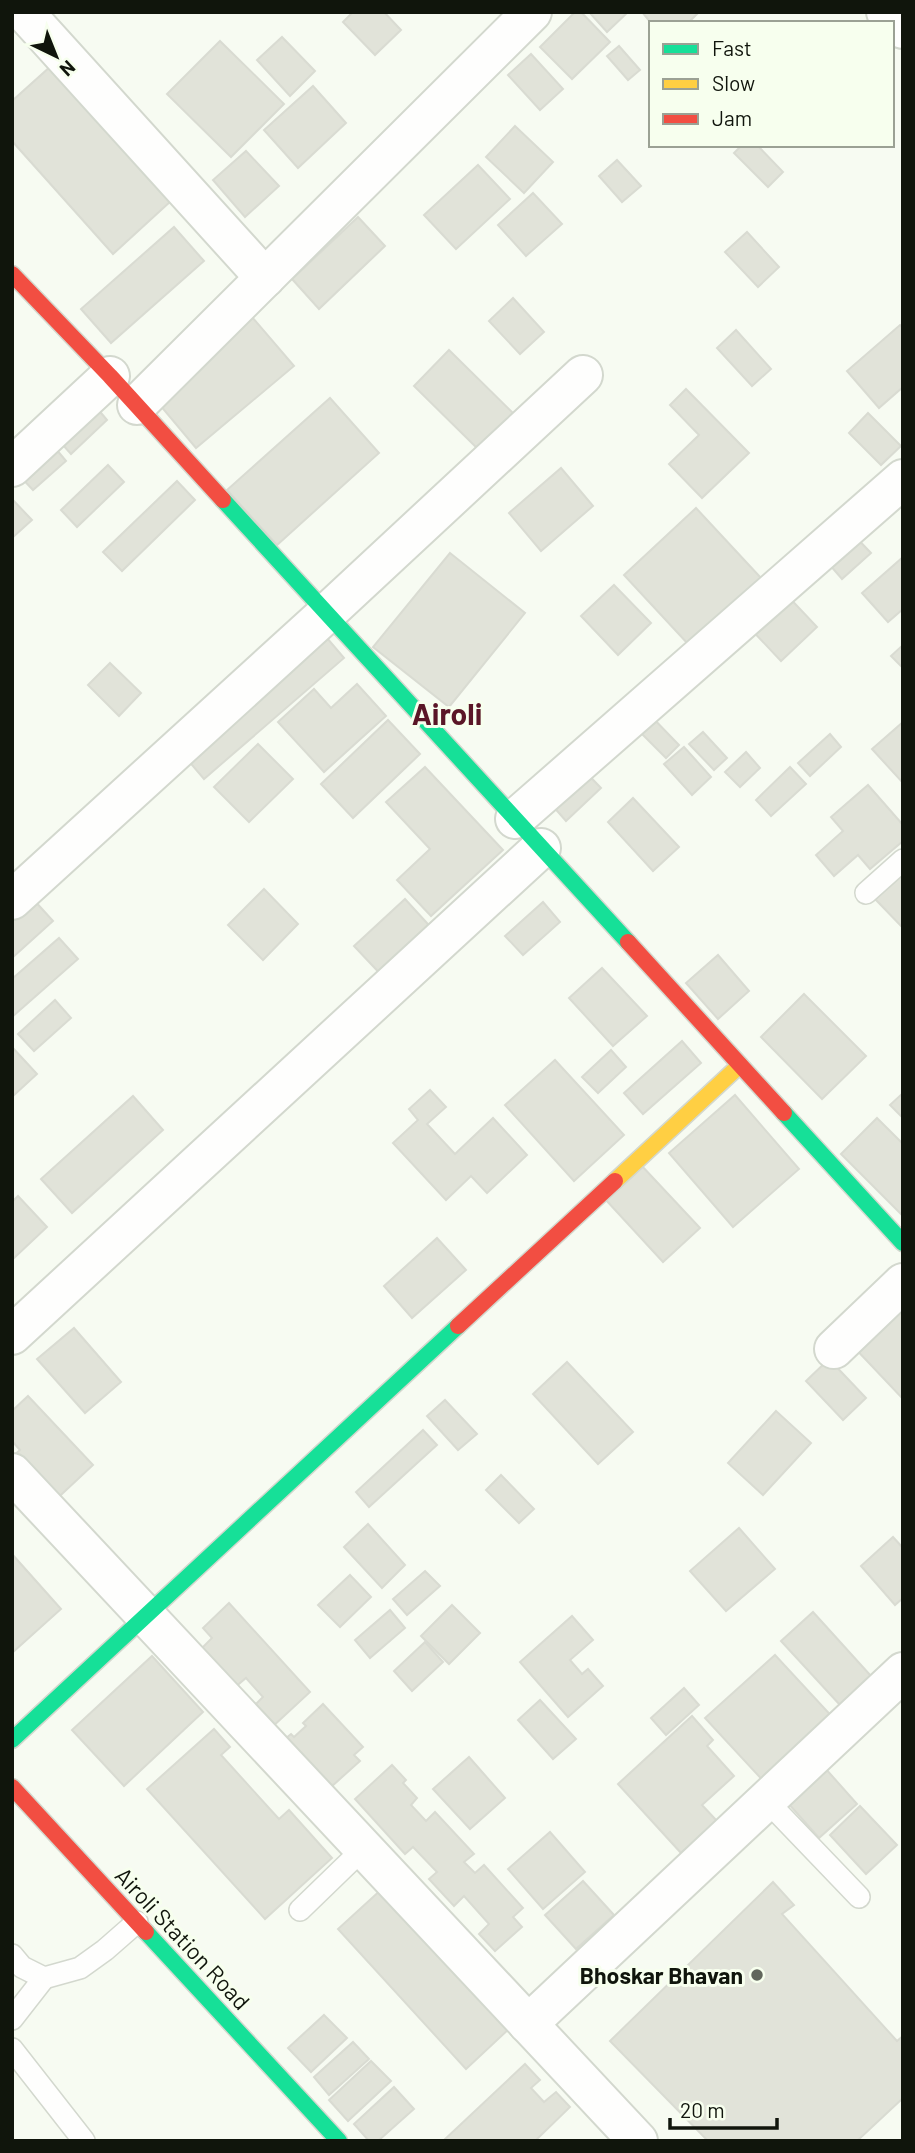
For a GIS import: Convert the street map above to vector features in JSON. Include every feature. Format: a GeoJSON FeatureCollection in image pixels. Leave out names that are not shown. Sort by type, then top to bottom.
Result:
{"type":"FeatureCollection","features":[{"type":"Feature","properties":{"kind":"street"},"geometry":{"type":"LineString","coordinates":[[137,405],[532,12]]}},
{"type":"Feature","properties":{"kind":"street"},"geometry":{"type":"LineString","coordinates":[[886,12],[903,29]]}},
{"type":"Feature","properties":{"kind":"street"},"geometry":{"type":"LineString","coordinates":[[20,18],[265,278]]}},
{"type":"Feature","properties":{"kind":"street"},"geometry":{"type":"LineString","coordinates":[[12,274],[137,405],[903,1243]]}},
{"type":"Feature","properties":{"kind":"street"},"geometry":{"type":"LineString","coordinates":[[12,900],[327,613],[583,374]]}},
{"type":"Feature","properties":{"kind":"street"},"geometry":{"type":"LineString","coordinates":[[12,467],[110,376]]}},
{"type":"Feature","properties":{"kind":"street"},"geometry":{"type":"LineString","coordinates":[[515,819],[903,478]]}},
{"type":"Feature","properties":{"kind":"street"},"geometry":{"type":"LineString","coordinates":[[12,1335],[541,848]]}},
{"type":"Feature","properties":{"kind":"street"},"geometry":{"type":"LineString","coordinates":[[12,1740],[740,1065]]}},
{"type":"Feature","properties":{"kind":"street"},"geometry":{"type":"LineString","coordinates":[[834,1349],[903,1283]]}},
{"type":"Feature","properties":{"kind":"street"},"geometry":{"type":"LineString","coordinates":[[12,1473],[638,2141]]}},
{"type":"Feature","properties":{"kind":"street"},"geometry":{"type":"LineString","coordinates":[[528,2024],[903,1672]]}},
{"type":"Feature","properties":{"kind":"street","name":"Airoli Station Road"},"geometry":{"type":"LineString","coordinates":[[12,1787],[137,1922],[316,2126],[339,2141]]}},
{"type":"Feature","properties":{"kind":"lane"},"geometry":{"type":"LineString","coordinates":[[866,893],[903,860]]}},
{"type":"Feature","properties":{"kind":"lane"},"geometry":{"type":"LineString","coordinates":[[766,1800],[859,1897]]}},
{"type":"Feature","properties":{"kind":"lane"},"geometry":{"type":"LineString","coordinates":[[300,1910],[364,1848]]}},
{"type":"Feature","properties":{"kind":"lane"},"geometry":{"type":"LineString","coordinates":[[12,2019],[44,1978],[80,1968],[137,1922]]}},
{"type":"Feature","properties":{"kind":"lane"},"geometry":{"type":"LineString","coordinates":[[12,1955],[22,1967],[44,1978]]}},
{"type":"Feature","properties":{"kind":"lane"},"geometry":{"type":"LineString","coordinates":[[12,2049],[84,2141]]}},
{"type":"Feature","properties":{"kind":"building"},"geometry":{"type":"Polygon","coordinates":[[[353,12],[384,12],[401,30],[375,55],[343,22],[353,12]]]}},
{"type":"Feature","properties":{"kind":"building"},"geometry":{"type":"Polygon","coordinates":[[[575,12],[581,12],[610,42],[572,79],[540,47],[575,12]]]}},
{"type":"Feature","properties":{"kind":"building"},"geometry":{"type":"Polygon","coordinates":[[[589,12],[628,12],[607,32],[589,12]]]}},
{"type":"Feature","properties":{"kind":"building"},"geometry":{"type":"Polygon","coordinates":[[[642,12],[699,12],[690,21],[649,21],[642,12]]]}},
{"type":"Feature","properties":{"kind":"building"},"geometry":{"type":"Polygon","coordinates":[[[282,37],[315,71],[290,96],[257,60],[282,37]]]}},
{"type":"Feature","properties":{"kind":"building"},"geometry":{"type":"Polygon","coordinates":[[[220,41],[284,104],[231,157],[167,94],[220,41]]]}},
{"type":"Feature","properties":{"kind":"building"},"geometry":{"type":"Polygon","coordinates":[[[619,46],[640,70],[628,80],[607,56],[619,46]]]}},
{"type":"Feature","properties":{"kind":"building"},"geometry":{"type":"Polygon","coordinates":[[[531,54],[563,89],[540,110],[508,75],[531,54]]]}},
{"type":"Feature","properties":{"kind":"building"},"geometry":{"type":"Polygon","coordinates":[[[51,66],[171,201],[113,254],[12,141],[12,101],[51,66]]]}},
{"type":"Feature","properties":{"kind":"building"},"geometry":{"type":"Polygon","coordinates":[[[313,86],[346,123],[298,168],[264,130],[313,86]]]}},
{"type":"Feature","properties":{"kind":"building"},"geometry":{"type":"Polygon","coordinates":[[[515,126],[553,162],[524,193],[486,157],[515,126]]]}},
{"type":"Feature","properties":{"kind":"building"},"geometry":{"type":"Polygon","coordinates":[[[740,147],[759,147],[783,172],[768,187],[734,153],[740,147]]]}},
{"type":"Feature","properties":{"kind":"building"},"geometry":{"type":"Polygon","coordinates":[[[246,151],[279,186],[245,217],[213,180],[246,151]]]}},
{"type":"Feature","properties":{"kind":"building"},"geometry":{"type":"Polygon","coordinates":[[[617,160],[641,186],[622,202],[599,176],[617,160]]]}},
{"type":"Feature","properties":{"kind":"building"},"geometry":{"type":"Polygon","coordinates":[[[478,165],[510,199],[456,249],[424,215],[478,165]]]}},
{"type":"Feature","properties":{"kind":"building"},"geometry":{"type":"Polygon","coordinates":[[[533,193],[562,224],[526,256],[498,225],[533,193]]]}},
{"type":"Feature","properties":{"kind":"building"},"geometry":{"type":"Polygon","coordinates":[[[358,217],[385,246],[319,309],[292,279],[358,217]]]}},
{"type":"Feature","properties":{"kind":"building"},"geometry":{"type":"Polygon","coordinates":[[[174,227],[204,261],[111,343],[81,309],[174,227]]]}},
{"type":"Feature","properties":{"kind":"building"},"geometry":{"type":"Polygon","coordinates":[[[747,232],[779,267],[758,287],[725,252],[747,232]]]}},
{"type":"Feature","properties":{"kind":"building"},"geometry":{"type":"Polygon","coordinates":[[[513,298],[544,332],[520,354],[489,321],[513,298]]]}},
{"type":"Feature","properties":{"kind":"building"},"geometry":{"type":"Polygon","coordinates":[[[252,317],[294,366],[196,448],[155,399],[252,317]]]}},
{"type":"Feature","properties":{"kind":"building"},"geometry":{"type":"Polygon","coordinates":[[[900,325],[903,328],[903,387],[879,408],[847,371],[900,325]]]}},
{"type":"Feature","properties":{"kind":"building"},"geometry":{"type":"Polygon","coordinates":[[[736,330],[771,369],[752,386],[717,348],[736,330]]]}},
{"type":"Feature","properties":{"kind":"building"},"geometry":{"type":"Polygon","coordinates":[[[449,350],[517,417],[482,453],[414,386],[449,350]]]}},
{"type":"Feature","properties":{"kind":"building"},"geometry":{"type":"Polygon","coordinates":[[[686,389],[749,453],[702,498],[669,464],[699,435],[670,405],[686,389]]]}},
{"type":"Feature","properties":{"kind":"building"},"geometry":{"type":"Polygon","coordinates":[[[330,398],[379,453],[277,545],[227,490],[330,398]]]}},
{"type":"Feature","properties":{"kind":"building"},"geometry":{"type":"Polygon","coordinates":[[[91,401],[107,420],[71,454],[54,435],[91,401]]]}},
{"type":"Feature","properties":{"kind":"building"},"geometry":{"type":"Polygon","coordinates":[[[868,413],[901,446],[881,465],[849,433],[868,413]]]}},
{"type":"Feature","properties":{"kind":"building"},"geometry":{"type":"Polygon","coordinates":[[[51,443],[66,461],[33,490],[17,473],[51,443]]]}},
{"type":"Feature","properties":{"kind":"building"},"geometry":{"type":"Polygon","coordinates":[[[108,465],[124,482],[77,527],[61,510],[108,465]]]}},
{"type":"Feature","properties":{"kind":"building"},"geometry":{"type":"Polygon","coordinates":[[[561,468],[593,506],[541,551],[509,513],[561,468]]]}},
{"type":"Feature","properties":{"kind":"building"},"geometry":{"type":"Polygon","coordinates":[[[177,481],[195,500],[122,571],[103,552],[177,481]]]}},
{"type":"Feature","properties":{"kind":"building"},"geometry":{"type":"Polygon","coordinates":[[[12,499],[32,520],[12,538],[12,499]]]}},
{"type":"Feature","properties":{"kind":"building"},"geometry":{"type":"Polygon","coordinates":[[[696,508],[761,578],[689,645],[624,575],[696,508]]]}},
{"type":"Feature","properties":{"kind":"building"},"geometry":{"type":"Polygon","coordinates":[[[851,532],[871,553],[842,579],[823,557],[851,532]]]}},
{"type":"Feature","properties":{"kind":"building"},"geometry":{"type":"Polygon","coordinates":[[[450,553],[525,613],[449,707],[373,647],[450,553]]]}},
{"type":"Feature","properties":{"kind":"building"},"geometry":{"type":"Polygon","coordinates":[[[903,557],[903,609],[888,622],[862,593],[903,557]]]}},
{"type":"Feature","properties":{"kind":"building"},"geometry":{"type":"Polygon","coordinates":[[[614,585],[651,623],[618,655],[581,616],[614,585]]]}},
{"type":"Feature","properties":{"kind":"building"},"geometry":{"type":"Polygon","coordinates":[[[783,591],[817,627],[781,661],[747,625],[783,591]]]}},
{"type":"Feature","properties":{"kind":"building"},"geometry":{"type":"Polygon","coordinates":[[[321,631],[344,658],[204,779],[181,752],[321,631]]]}},
{"type":"Feature","properties":{"kind":"building"},"geometry":{"type":"Polygon","coordinates":[[[903,645],[903,668],[891,656],[903,645]]]}},
{"type":"Feature","properties":{"kind":"building"},"geometry":{"type":"Polygon","coordinates":[[[110,663],[141,693],[119,716],[88,685],[110,663]]]}},
{"type":"Feature","properties":{"kind":"building"},"geometry":{"type":"Polygon","coordinates":[[[357,684],[386,716],[324,772],[278,722],[314,689],[331,708],[357,684]]]}},
{"type":"Feature","properties":{"kind":"building"},"geometry":{"type":"Polygon","coordinates":[[[647,712],[679,745],[666,758],[633,725],[647,712]]]}},
{"type":"Feature","properties":{"kind":"building"},"geometry":{"type":"Polygon","coordinates":[[[388,720],[420,754],[353,818],[321,784],[388,720]]]}},
{"type":"Feature","properties":{"kind":"building"},"geometry":{"type":"Polygon","coordinates":[[[903,722],[903,783],[872,749],[903,722]]]}},
{"type":"Feature","properties":{"kind":"building"},"geometry":{"type":"Polygon","coordinates":[[[703,732],[727,758],[714,770],[689,744],[703,732]]]}},
{"type":"Feature","properties":{"kind":"building"},"geometry":{"type":"Polygon","coordinates":[[[830,734],[841,747],[810,776],[798,763],[830,734]]]}},
{"type":"Feature","properties":{"kind":"building"},"geometry":{"type":"Polygon","coordinates":[[[258,744],[293,779],[249,822],[214,787],[258,744]]]}},
{"type":"Feature","properties":{"kind":"building"},"geometry":{"type":"Polygon","coordinates":[[[684,747],[711,777],[692,795],[664,764],[684,747]]]}},
{"type":"Feature","properties":{"kind":"building"},"geometry":{"type":"Polygon","coordinates":[[[746,752],[760,768],[740,787],[725,772],[746,752]]]}},
{"type":"Feature","properties":{"kind":"building"},"geometry":{"type":"Polygon","coordinates":[[[578,764],[601,788],[566,821],[544,796],[578,764]]]}},
{"type":"Feature","properties":{"kind":"building"},"geometry":{"type":"Polygon","coordinates":[[[425,767],[503,850],[431,916],[397,880],[430,849],[386,802],[425,767]]]}},
{"type":"Feature","properties":{"kind":"building"},"geometry":{"type":"Polygon","coordinates":[[[790,767],[806,784],[771,816],[756,800],[790,767]]]}},
{"type":"Feature","properties":{"kind":"building"},"geometry":{"type":"Polygon","coordinates":[[[868,785],[903,825],[903,841],[870,869],[858,855],[834,876],[816,855],[843,831],[831,817],[868,785]]]}},
{"type":"Feature","properties":{"kind":"building"},"geometry":{"type":"Polygon","coordinates":[[[633,798],[679,847],[653,871],[608,822],[633,798]]]}},
{"type":"Feature","properties":{"kind":"building"},"geometry":{"type":"Polygon","coordinates":[[[903,873],[903,928],[875,899],[903,873]]]}},
{"type":"Feature","properties":{"kind":"building"},"geometry":{"type":"Polygon","coordinates":[[[264,889],[298,924],[263,960],[228,925],[264,889]]]}},
{"type":"Feature","properties":{"kind":"building"},"geometry":{"type":"Polygon","coordinates":[[[33,899],[53,921],[12,958],[12,918],[33,899]]]}},
{"type":"Feature","properties":{"kind":"building"},"geometry":{"type":"Polygon","coordinates":[[[405,899],[437,934],[387,981],[354,946],[405,899]]]}},
{"type":"Feature","properties":{"kind":"building"},"geometry":{"type":"Polygon","coordinates":[[[543,902],[560,922],[523,955],[505,936],[543,902]]]}},
{"type":"Feature","properties":{"kind":"building"},"geometry":{"type":"Polygon","coordinates":[[[59,938],[78,959],[12,1017],[12,979],[59,938]]]}},
{"type":"Feature","properties":{"kind":"building"},"geometry":{"type":"Polygon","coordinates":[[[718,955],[749,991],[718,1019],[686,983],[718,955]]]}},
{"type":"Feature","properties":{"kind":"building"},"geometry":{"type":"Polygon","coordinates":[[[602,968],[647,1016],[613,1046],[569,998],[602,968]]]}},
{"type":"Feature","properties":{"kind":"building"},"geometry":{"type":"Polygon","coordinates":[[[804,994],[866,1056],[822,1099],[761,1037],[804,994]]]}},
{"type":"Feature","properties":{"kind":"building"},"geometry":{"type":"Polygon","coordinates":[[[55,1000],[71,1018],[34,1051],[18,1034],[55,1000]]]}},
{"type":"Feature","properties":{"kind":"building"},"geometry":{"type":"Polygon","coordinates":[[[682,1041],[701,1063],[643,1114],[624,1093],[682,1041]]]}},
{"type":"Feature","properties":{"kind":"building"},"geometry":{"type":"Polygon","coordinates":[[[12,1047],[37,1074],[12,1097],[12,1047]]]}},
{"type":"Feature","properties":{"kind":"building"},"geometry":{"type":"Polygon","coordinates":[[[611,1050],[626,1067],[598,1093],[582,1077],[611,1050]]]}},
{"type":"Feature","properties":{"kind":"building"},"geometry":{"type":"Polygon","coordinates":[[[555,1060],[624,1135],[574,1181],[505,1105],[555,1060]]]}},
{"type":"Feature","properties":{"kind":"building"},"geometry":{"type":"Polygon","coordinates":[[[430,1090],[446,1107],[427,1124],[455,1154],[493,1118],[527,1155],[487,1193],[471,1176],[446,1200],[393,1143],[418,1120],[409,1109],[430,1090]]]}},
{"type":"Feature","properties":{"kind":"building"},"geometry":{"type":"Polygon","coordinates":[[[903,1093],[903,1118],[890,1105],[903,1093]]]}},
{"type":"Feature","properties":{"kind":"building"},"geometry":{"type":"Polygon","coordinates":[[[735,1095],[799,1169],[733,1227],[669,1153],[735,1095]]]}},
{"type":"Feature","properties":{"kind":"building"},"geometry":{"type":"Polygon","coordinates":[[[133,1096],[163,1130],[72,1213],[41,1179],[133,1096]]]}},
{"type":"Feature","properties":{"kind":"building"},"geometry":{"type":"Polygon","coordinates":[[[877,1118],[903,1144],[903,1216],[841,1154],[877,1118]]]}},
{"type":"Feature","properties":{"kind":"building"},"geometry":{"type":"Polygon","coordinates":[[[641,1165],[700,1228],[663,1262],[605,1199],[641,1165]]]}},
{"type":"Feature","properties":{"kind":"building"},"geometry":{"type":"Polygon","coordinates":[[[18,1196],[47,1227],[12,1260],[12,1202],[18,1196]]]}},
{"type":"Feature","properties":{"kind":"building"},"geometry":{"type":"Polygon","coordinates":[[[437,1238],[466,1270],[412,1318],[384,1286],[437,1238]]]}},
{"type":"Feature","properties":{"kind":"building"},"geometry":{"type":"Polygon","coordinates":[[[903,1293],[903,1399],[850,1343],[903,1293]]]}},
{"type":"Feature","properties":{"kind":"building"},"geometry":{"type":"Polygon","coordinates":[[[74,1328],[121,1382],[85,1413],[37,1359],[74,1328]]]}},
{"type":"Feature","properties":{"kind":"building"},"geometry":{"type":"Polygon","coordinates":[[[829,1359],[866,1398],[843,1420],[806,1381],[829,1359]]]}},
{"type":"Feature","properties":{"kind":"building"},"geometry":{"type":"Polygon","coordinates":[[[567,1362],[633,1432],[598,1464],[533,1394],[567,1362]]]}},
{"type":"Feature","properties":{"kind":"building"},"geometry":{"type":"Polygon","coordinates":[[[28,1396],[93,1465],[47,1508],[12,1457],[20,1450],[12,1441],[12,1411],[28,1396]]]}},
{"type":"Feature","properties":{"kind":"building"},"geometry":{"type":"Polygon","coordinates":[[[445,1400],[477,1434],[458,1450],[427,1416],[445,1400]]]}},
{"type":"Feature","properties":{"kind":"building"},"geometry":{"type":"Polygon","coordinates":[[[776,1411],[811,1443],[763,1495],[728,1463],[776,1411]]]}},
{"type":"Feature","properties":{"kind":"building"},"geometry":{"type":"Polygon","coordinates":[[[423,1430],[437,1445],[369,1507],[356,1492],[423,1430]]]}},
{"type":"Feature","properties":{"kind":"building"},"geometry":{"type":"Polygon","coordinates":[[[501,1475],[534,1509],[519,1523],[486,1490],[501,1475]]]}},
{"type":"Feature","properties":{"kind":"building"},"geometry":{"type":"Polygon","coordinates":[[[368,1524],[405,1565],[382,1588],[344,1547],[368,1524]]]}},
{"type":"Feature","properties":{"kind":"building"},"geometry":{"type":"Polygon","coordinates":[[[739,1528],[775,1569],[726,1611],[690,1571],[739,1528]]]}},
{"type":"Feature","properties":{"kind":"building"},"geometry":{"type":"Polygon","coordinates":[[[893,1537],[903,1548],[903,1598],[895,1605],[861,1566],[893,1537]]]}},
{"type":"Feature","properties":{"kind":"building"},"geometry":{"type":"Polygon","coordinates":[[[12,1554],[61,1609],[12,1653],[12,1554]]]}},
{"type":"Feature","properties":{"kind":"building"},"geometry":{"type":"Polygon","coordinates":[[[425,1571],[440,1586],[407,1615],[393,1599],[425,1571]]]}},
{"type":"Feature","properties":{"kind":"building"},"geometry":{"type":"Polygon","coordinates":[[[350,1575],[371,1597],[340,1627],[318,1605],[350,1575]]]}},
{"type":"Feature","properties":{"kind":"building"},"geometry":{"type":"Polygon","coordinates":[[[229,1603],[310,1692],[271,1728],[252,1708],[263,1697],[246,1678],[234,1688],[200,1650],[212,1638],[203,1628],[229,1603]]]}},
{"type":"Feature","properties":{"kind":"building"},"geometry":{"type":"Polygon","coordinates":[[[452,1605],[480,1633],[449,1664],[421,1636],[452,1605]]]}},
{"type":"Feature","properties":{"kind":"building"},"geometry":{"type":"Polygon","coordinates":[[[390,1610],[405,1628],[370,1658],[355,1640],[390,1610]]]}},
{"type":"Feature","properties":{"kind":"building"},"geometry":{"type":"Polygon","coordinates":[[[813,1612],[871,1676],[840,1705],[781,1641],[813,1612]]]}},
{"type":"Feature","properties":{"kind":"building"},"geometry":{"type":"Polygon","coordinates":[[[572,1616],[593,1640],[570,1660],[582,1674],[588,1669],[603,1686],[568,1717],[520,1662],[572,1616]]]}},
{"type":"Feature","properties":{"kind":"building"},"geometry":{"type":"Polygon","coordinates":[[[425,1642],[443,1662],[412,1691],[394,1671],[425,1642]]]}},
{"type":"Feature","properties":{"kind":"building"},"geometry":{"type":"Polygon","coordinates":[[[775,1655],[837,1722],[768,1786],[705,1718],[775,1655]]]}},
{"type":"Feature","properties":{"kind":"building"},"geometry":{"type":"Polygon","coordinates":[[[152,1656],[203,1712],[124,1786],[72,1730],[152,1656]]]}},
{"type":"Feature","properties":{"kind":"building"},"geometry":{"type":"Polygon","coordinates":[[[684,1688],[699,1705],[666,1735],[651,1718],[684,1688]]]}},
{"type":"Feature","properties":{"kind":"building"},"geometry":{"type":"Polygon","coordinates":[[[540,1700],[576,1739],[553,1759],[518,1720],[540,1700]]]}},
{"type":"Feature","properties":{"kind":"building"},"geometry":{"type":"Polygon","coordinates":[[[323,1704],[363,1747],[354,1755],[360,1761],[331,1787],[286,1738],[291,1734],[294,1737],[306,1726],[303,1723],[323,1704]]]}},
{"type":"Feature","properties":{"kind":"building"},"geometry":{"type":"Polygon","coordinates":[[[692,1716],[713,1740],[707,1746],[734,1776],[702,1805],[717,1821],[681,1853],[618,1784],[692,1716]]]}},
{"type":"Feature","properties":{"kind":"building"},"geometry":{"type":"Polygon","coordinates":[[[214,1729],[230,1747],[221,1755],[279,1819],[289,1810],[332,1858],[265,1919],[147,1789],[214,1729]]]}},
{"type":"Feature","properties":{"kind":"building"},"geometry":{"type":"Polygon","coordinates":[[[469,1757],[505,1798],[470,1829],[433,1789],[469,1757]]]}},
{"type":"Feature","properties":{"kind":"building"},"geometry":{"type":"Polygon","coordinates":[[[817,1759],[857,1804],[819,1838],[779,1793],[817,1759]]]}},
{"type":"Feature","properties":{"kind":"building"},"geometry":{"type":"Polygon","coordinates":[[[392,1765],[406,1780],[403,1783],[417,1798],[411,1805],[426,1821],[435,1812],[474,1854],[464,1862],[475,1873],[484,1865],[523,1908],[513,1917],[522,1927],[495,1951],[479,1934],[489,1924],[464,1896],[454,1906],[429,1879],[437,1872],[413,1847],[405,1854],[355,1799],[392,1765]]]}},
{"type":"Feature","properties":{"kind":"building"},"geometry":{"type":"Polygon","coordinates":[[[860,1806],[897,1845],[866,1874],[830,1835],[860,1806]]]}},
{"type":"Feature","properties":{"kind":"building"},"geometry":{"type":"Polygon","coordinates":[[[550,1832],[585,1872],[543,1909],[508,1869],[550,1832]]]}},
{"type":"Feature","properties":{"kind":"building"},"geometry":{"type":"Polygon","coordinates":[[[583,1881],[614,1915],[576,1949],[545,1915],[583,1881]]]}},
{"type":"Feature","properties":{"kind":"building","name":"Bhoskar Bhavan"},"geometry":{"type":"Polygon","coordinates":[[[773,1882],[794,1905],[782,1914],[897,2041],[903,2036],[903,2098],[857,2141],[708,2141],[610,2041],[773,1882]]]}},
{"type":"Feature","properties":{"kind":"building"},"geometry":{"type":"Polygon","coordinates":[[[383,1888],[511,2027],[466,2069],[338,1929],[383,1888]]]}},
{"type":"Feature","properties":{"kind":"building"},"geometry":{"type":"Polygon","coordinates":[[[324,2015],[347,2038],[311,2072],[288,2048],[324,2015]]]}},
{"type":"Feature","properties":{"kind":"building"},"geometry":{"type":"Polygon","coordinates":[[[353,2042],[369,2059],[329,2095],[314,2077],[353,2042]]]}},
{"type":"Feature","properties":{"kind":"building"},"geometry":{"type":"Polygon","coordinates":[[[371,2061],[391,2081],[348,2121],[329,2100],[371,2061]]]}},
{"type":"Feature","properties":{"kind":"building"},"geometry":{"type":"Polygon","coordinates":[[[525,2064],[540,2080],[531,2088],[544,2102],[556,2092],[570,2107],[535,2141],[443,2141],[525,2064]]]}},
{"type":"Feature","properties":{"kind":"building"},"geometry":{"type":"Polygon","coordinates":[[[394,2087],[414,2109],[378,2141],[369,2141],[354,2124],[394,2087]]]}},
{"type":"Feature","properties":{"kind":"traffic: fast"},"geometry":{"type":"LineString","coordinates":[[223,500],[628,942]]}},
{"type":"Feature","properties":{"kind":"traffic: fast"},"geometry":{"type":"LineString","coordinates":[[784,1113],[903,1243]]}},
{"type":"Feature","properties":{"kind":"traffic: fast"},"geometry":{"type":"LineString","coordinates":[[12,1740],[458,1326]]}},
{"type":"Feature","properties":{"kind":"traffic: fast"},"geometry":{"type":"LineString","coordinates":[[146,1932],[339,2141]]}},
{"type":"Feature","properties":{"kind":"traffic: slow"},"geometry":{"type":"LineString","coordinates":[[615,1181],[740,1065]]}},
{"type":"Feature","properties":{"kind":"traffic: jam"},"geometry":{"type":"LineString","coordinates":[[12,274],[223,500]]}},
{"type":"Feature","properties":{"kind":"traffic: jam"},"geometry":{"type":"LineString","coordinates":[[628,942],[784,1113]]}},
{"type":"Feature","properties":{"kind":"traffic: jam"},"geometry":{"type":"LineString","coordinates":[[458,1326],[615,1181]]}},
{"type":"Feature","properties":{"kind":"traffic: jam"},"geometry":{"type":"LineString","coordinates":[[12,1787],[146,1932]]}},
{"type":"Feature","properties":{"kind":"place","name":"Bhoskar Bhavan"},"geometry":{"type":"Point","coordinates":[757,1975]}},
{"type":"Feature","properties":{"kind":"district","name":"Airoli"},"geometry":{"type":"Point","coordinates":[447,713]}}]}
